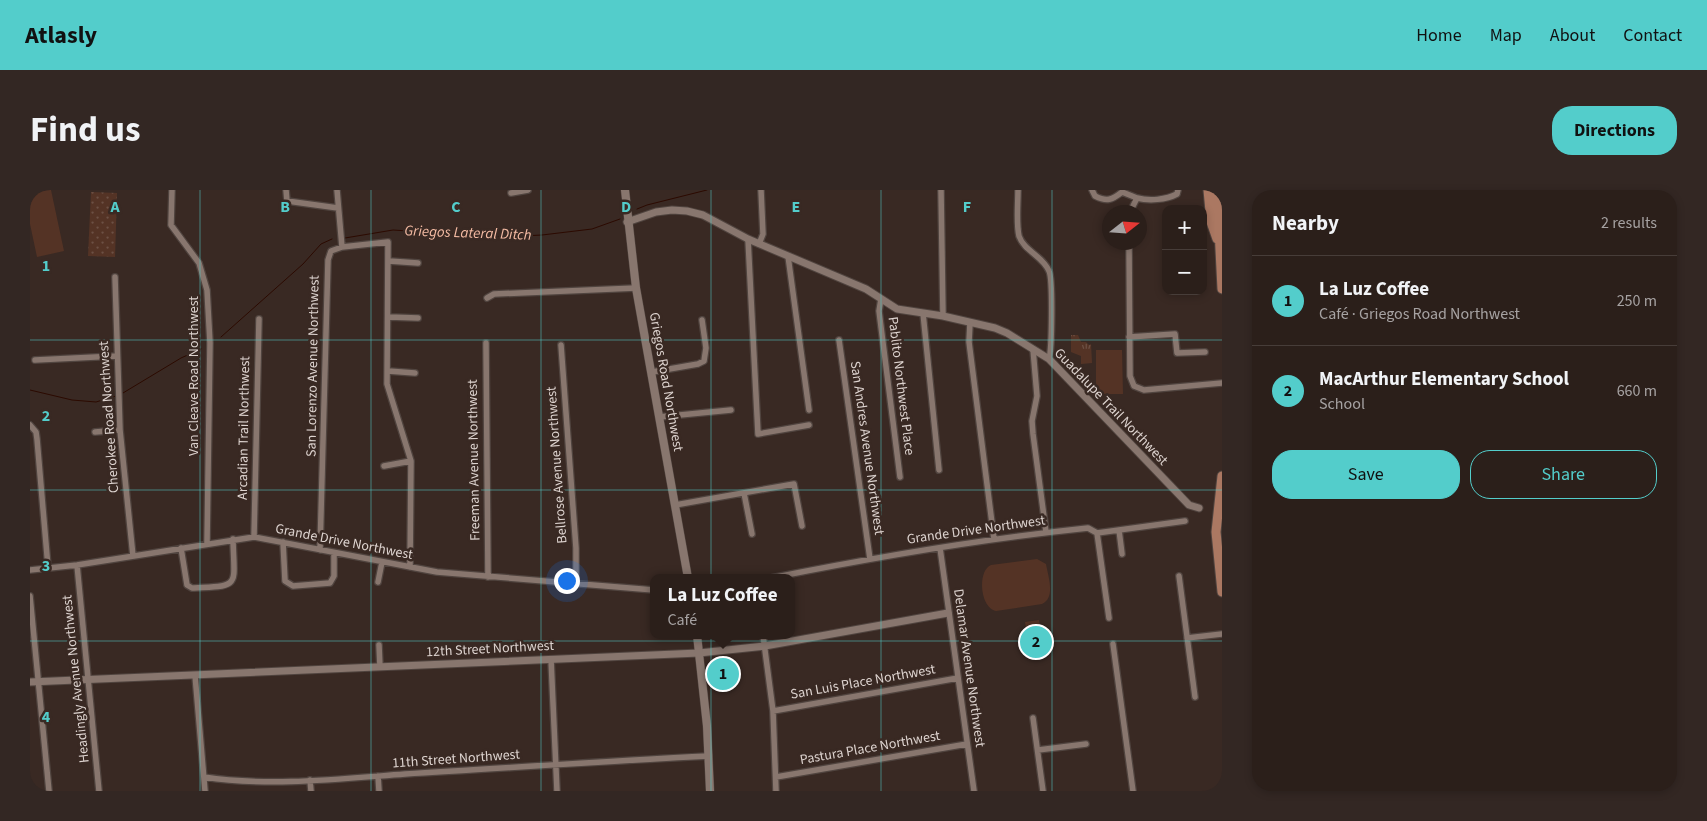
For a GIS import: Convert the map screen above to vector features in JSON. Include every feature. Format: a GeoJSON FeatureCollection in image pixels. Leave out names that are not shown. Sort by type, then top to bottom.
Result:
{"type":"FeatureCollection","features":[{"type":"Feature","properties":{"kind":"main road","name":"Griegos Road Northwest"},"geometry":{"type":"LineString","coordinates":[[625,190],[627,222],[636,288],[687,574]]}},
{"type":"Feature","properties":{"kind":"main road"},"geometry":{"type":"LineString","coordinates":[[1208,190],[1211,222],[1218,243]]}},
{"type":"Feature","properties":{"kind":"main road"},"geometry":{"type":"LineString","coordinates":[[1217,190],[1220,222],[1218,243],[1222,289]]}},
{"type":"Feature","properties":{"kind":"main road"},"geometry":{"type":"LineString","coordinates":[[1222,476],[1216,532],[1217,562],[1222,592]]}},
{"type":"Feature","properties":{"kind":"main road"},"geometry":{"type":"LineString","coordinates":[[697,639],[709,756],[710,791]]}},
{"type":"Feature","properties":{"kind":"street","name":"Van Cleave Road Northwest"},"geometry":{"type":"LineString","coordinates":[[172,190],[171,226],[199,264],[207,290],[210,343],[206,543]]}},
{"type":"Feature","properties":{"kind":"street"},"geometry":{"type":"LineString","coordinates":[[286,190],[287,201],[338,208]]}},
{"type":"Feature","properties":{"kind":"street"},"geometry":{"type":"LineString","coordinates":[[337,190],[342,247],[388,242],[389,317],[387,384],[411,461],[410,568]]}},
{"type":"Feature","properties":{"kind":"street"},"geometry":{"type":"LineString","coordinates":[[511,193],[528,190]]}},
{"type":"Feature","properties":{"kind":"street"},"geometry":{"type":"LineString","coordinates":[[759,244],[763,234],[761,190]]}},
{"type":"Feature","properties":{"kind":"street"},"geometry":{"type":"LineString","coordinates":[[941,190],[943,316]]}},
{"type":"Feature","properties":{"kind":"street"},"geometry":{"type":"LineString","coordinates":[[1018,190],[1019,236],[1024,246],[1038,256],[1050,271],[1051,344],[1049,359]]}},
{"type":"Feature","properties":{"kind":"street"},"geometry":{"type":"LineString","coordinates":[[1092,190],[1095,196],[1106,200],[1112,200],[1122,192],[1147,201],[1172,197],[1177,194],[1178,190]]}},
{"type":"Feature","properties":{"kind":"street"},"geometry":{"type":"LineString","coordinates":[[1134,205],[1137,198]]}},
{"type":"Feature","properties":{"kind":"street","name":"Guadalupe Trail Northwest"},"geometry":{"type":"LineString","coordinates":[[627,222],[656,212],[687,211],[703,215],[748,239],[859,286],[897,308],[994,328],[1049,359],[1189,505],[1199,508]]}},
{"type":"Feature","properties":{"kind":"street"},"geometry":{"type":"LineString","coordinates":[[748,239],[758,434],[809,425]]}},
{"type":"Feature","properties":{"kind":"street","name":"San Lorenzo Avenue Northwest"},"geometry":{"type":"LineString","coordinates":[[320,550],[328,260],[331,252],[342,247]]}},
{"type":"Feature","properties":{"kind":"street"},"geometry":{"type":"LineString","coordinates":[[1129,250],[1130,376],[1134,386],[1138,389],[1222,382]]}},
{"type":"Feature","properties":{"kind":"street"},"geometry":{"type":"LineString","coordinates":[[788,256],[809,410]]}},
{"type":"Feature","properties":{"kind":"street"},"geometry":{"type":"LineString","coordinates":[[389,261],[418,263]]}},
{"type":"Feature","properties":{"kind":"street","name":"Cherokee Road Northwest"},"geometry":{"type":"LineString","coordinates":[[115,277],[116,356],[120,430],[133,556]]}},
{"type":"Feature","properties":{"kind":"street"},"geometry":{"type":"LineString","coordinates":[[487,298],[494,294],[636,288]]}},
{"type":"Feature","properties":{"kind":"street","name":"Pablito Northwest Place"},"geometry":{"type":"LineString","coordinates":[[881,299],[879,311],[900,477]]}},
{"type":"Feature","properties":{"kind":"street"},"geometry":{"type":"LineString","coordinates":[[923,313],[939,470]]}},
{"type":"Feature","properties":{"kind":"street"},"geometry":{"type":"LineString","coordinates":[[389,317],[418,318]]}},
{"type":"Feature","properties":{"kind":"street","name":"Arcadian Trail Northwest"},"geometry":{"type":"LineString","coordinates":[[254,537],[259,319]]}},
{"type":"Feature","properties":{"kind":"street"},"geometry":{"type":"LineString","coordinates":[[652,372],[698,364],[704,361],[706,348],[702,320]]}},
{"type":"Feature","properties":{"kind":"street"},"geometry":{"type":"LineString","coordinates":[[970,323],[969,342],[994,539]]}},
{"type":"Feature","properties":{"kind":"street"},"geometry":{"type":"LineString","coordinates":[[1129,337],[1175,334],[1177,353],[1205,352]]}},
{"type":"Feature","properties":{"kind":"street","name":"San Andres Avenue Northwest"},"geometry":{"type":"LineString","coordinates":[[839,340],[870,559]]}},
{"type":"Feature","properties":{"kind":"street","name":"Freeman Avenue Northwest"},"geometry":{"type":"LineString","coordinates":[[486,343],[488,577]]}},
{"type":"Feature","properties":{"kind":"street","name":"Bellrose Avenue Northwest"},"geometry":{"type":"LineString","coordinates":[[561,345],[576,548],[576,584]]}},
{"type":"Feature","properties":{"kind":"street"},"geometry":{"type":"LineString","coordinates":[[1032,349],[1037,389],[1032,421],[1046,532]]}},
{"type":"Feature","properties":{"kind":"street"},"geometry":{"type":"LineString","coordinates":[[35,360],[116,356]]}},
{"type":"Feature","properties":{"kind":"street"},"geometry":{"type":"LineString","coordinates":[[388,371],[415,373]]}},
{"type":"Feature","properties":{"kind":"street"},"geometry":{"type":"LineString","coordinates":[[659,417],[731,410]]}},
{"type":"Feature","properties":{"kind":"street"},"geometry":{"type":"LineString","coordinates":[[31,426],[37,439],[48,567]]}},
{"type":"Feature","properties":{"kind":"street"},"geometry":{"type":"LineString","coordinates":[[95,432],[120,430]]}},
{"type":"Feature","properties":{"kind":"street"},"geometry":{"type":"LineString","coordinates":[[384,466],[411,461]]}},
{"type":"Feature","properties":{"kind":"street"},"geometry":{"type":"LineString","coordinates":[[675,505],[794,484],[802,526]]}},
{"type":"Feature","properties":{"kind":"street"},"geometry":{"type":"LineString","coordinates":[[744,493],[752,534]]}},
{"type":"Feature","properties":{"kind":"street","name":"Grande Drive Northwest"},"geometry":{"type":"LineString","coordinates":[[792,574],[994,539],[1088,528],[1097,533],[1185,521]]}},
{"type":"Feature","properties":{"kind":"street"},"geometry":{"type":"LineString","coordinates":[[1119,530],[1122,554]]}},
{"type":"Feature","properties":{"kind":"street"},"geometry":{"type":"LineString","coordinates":[[1097,533],[1109,618]]}},
{"type":"Feature","properties":{"kind":"street","name":"Grande Drive Northwest"},"geometry":{"type":"LineString","coordinates":[[30,570],[77,565],[206,543],[254,537],[410,568],[488,577],[650,590]]}},
{"type":"Feature","properties":{"kind":"street"},"geometry":{"type":"LineString","coordinates":[[181,548],[187,585],[192,588],[227,586],[232,583],[234,576],[233,539]]}},
{"type":"Feature","properties":{"kind":"street"},"geometry":{"type":"LineString","coordinates":[[283,542],[285,581],[293,586],[330,583],[334,576],[334,553]]}},
{"type":"Feature","properties":{"kind":"street","name":"Delamar Avenue Northwest"},"geometry":{"type":"LineString","coordinates":[[940,548],[974,791]]}},
{"type":"Feature","properties":{"kind":"street"},"geometry":{"type":"LineString","coordinates":[[378,582],[382,562]]}},
{"type":"Feature","properties":{"kind":"street","name":"Headingly Avenue Northwest"},"geometry":{"type":"LineString","coordinates":[[77,565],[99,791]]}},
{"type":"Feature","properties":{"kind":"street"},"geometry":{"type":"LineString","coordinates":[[1179,576],[1195,697]]}},
{"type":"Feature","properties":{"kind":"street"},"geometry":{"type":"LineString","coordinates":[[30,596],[34,681],[49,791]]}},
{"type":"Feature","properties":{"kind":"street","name":"12th Street Northwest"},"geometry":{"type":"LineString","coordinates":[[34,681],[699,653],[765,646],[948,613]]}},
{"type":"Feature","properties":{"kind":"street"},"geometry":{"type":"LineString","coordinates":[[1187,638],[1222,634]]}},
{"type":"Feature","properties":{"kind":"street"},"geometry":{"type":"LineString","coordinates":[[764,639],[773,711],[776,791]]}},
{"type":"Feature","properties":{"kind":"street"},"geometry":{"type":"LineString","coordinates":[[1113,644],[1133,791]]}},
{"type":"Feature","properties":{"kind":"street"},"geometry":{"type":"LineString","coordinates":[[379,645],[380,667]]}},
{"type":"Feature","properties":{"kind":"street"},"geometry":{"type":"LineString","coordinates":[[552,659],[557,791]]}},
{"type":"Feature","properties":{"kind":"street"},"geometry":{"type":"LineString","coordinates":[[195,675],[205,791]]}},
{"type":"Feature","properties":{"kind":"street","name":"San Luis Place Northwest"},"geometry":{"type":"LineString","coordinates":[[773,711],[958,678]]}},
{"type":"Feature","properties":{"kind":"street"},"geometry":{"type":"LineString","coordinates":[[1033,718],[1043,791]]}},
{"type":"Feature","properties":{"kind":"street","name":"Pastura Place Northwest"},"geometry":{"type":"LineString","coordinates":[[776,777],[967,744]]}},
{"type":"Feature","properties":{"kind":"street"},"geometry":{"type":"LineString","coordinates":[[1038,750],[1086,744]]}},
{"type":"Feature","properties":{"kind":"street","name":"11th Street Northwest"},"geometry":{"type":"LineString","coordinates":[[204,777],[242,782],[310,780],[565,763],[709,756]]}},
{"type":"Feature","properties":{"kind":"street"},"geometry":{"type":"LineString","coordinates":[[378,776],[378,791]]}},
{"type":"Feature","properties":{"kind":"street"},"geometry":{"type":"LineString","coordinates":[[310,780],[311,791]]}},
{"type":"Feature","properties":{"kind":"street"},"geometry":{"type":"LineString","coordinates":[[242,782],[242,791]]}},
{"type":"Feature","properties":{"kind":"green space"},"geometry":{"type":"Polygon","coordinates":[[[51,190],[64,251],[37,257],[30,224],[30,191],[51,190]]]}},
{"type":"Feature","properties":{"kind":"green space"},"geometry":{"type":"Polygon","coordinates":[[[91,192],[117,193],[115,257],[88,256],[91,192]]]}},
{"type":"Feature","properties":{"kind":"green space"},"geometry":{"type":"Polygon","coordinates":[[[1071,335],[1078,335],[1081,342],[1091,344],[1092,363],[1081,364],[1081,356],[1071,352],[1071,335]]]}},
{"type":"Feature","properties":{"kind":"green space"},"geometry":{"type":"Polygon","coordinates":[[[1096,350],[1122,350],[1123,394],[1096,394],[1096,350]]]}},
{"type":"Feature","properties":{"kind":"green space"},"geometry":{"type":"Polygon","coordinates":[[[1037,559],[1046,564],[1050,592],[1046,601],[1042,604],[996,611],[986,603],[982,581],[984,574],[991,565],[1037,559]]]}},
{"type":"Feature","properties":{"kind":"green space"},"geometry":{"type":"Polygon","coordinates":[[[1039,620],[1042,638],[1028,640],[1025,622],[1039,620]]]}},
{"type":"Feature","properties":{"kind":"waterway","name":"Griegos Lateral Ditch"},"geometry":{"type":"LineString","coordinates":[[637,209],[707,190]]}},
{"type":"Feature","properties":{"kind":"waterway","name":"Griegos Lateral Ditch"},"geometry":{"type":"LineString","coordinates":[[345,238],[393,230],[501,237],[542,235],[592,229],[620,219]]}},
{"type":"Feature","properties":{"kind":"waterway","name":"Griegos Lateral Ditch"},"geometry":{"type":"LineString","coordinates":[[221,337],[303,264],[321,244],[332,239]]}},
{"type":"Feature","properties":{"kind":"waterway","name":"Griegos Lateral Ditch"},"geometry":{"type":"LineString","coordinates":[[123,393],[181,358],[201,349]]}},
{"type":"Feature","properties":{"kind":"waterway","name":"Griegos Lateral Ditch"},"geometry":{"type":"LineString","coordinates":[[30,390],[72,400],[96,402],[116,396]]}},
{"type":"Feature","properties":{"kind":"place","name":"MacArthur Elementary School"},"geometry":{"type":"Point","coordinates":[1036,642]}},
{"type":"Feature","properties":{"kind":"place","name":"La Luz Coffee"},"geometry":{"type":"Point","coordinates":[723,674]}}]}
